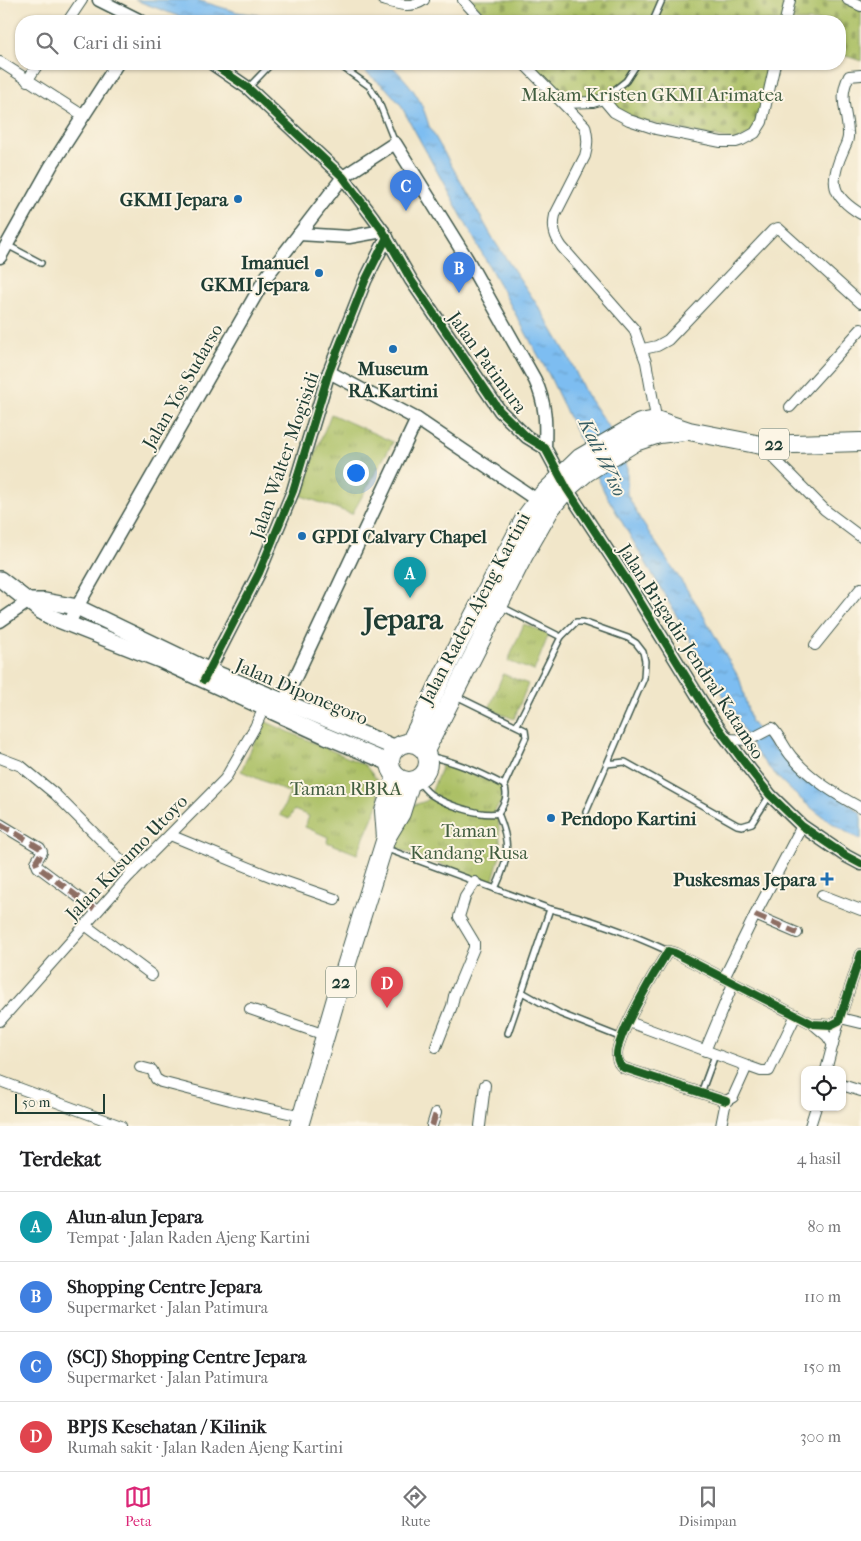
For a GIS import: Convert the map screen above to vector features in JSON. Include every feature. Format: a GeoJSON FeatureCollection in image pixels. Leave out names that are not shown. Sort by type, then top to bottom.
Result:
{"type":"FeatureCollection","features":[{"type":"Feature","properties":{"kind":"highway","name":"22"},"geometry":{"type":"LineString","coordinates":[[564,483],[584,465],[632,436],[657,427],[689,430],[761,444],[861,442]]}},
{"type":"Feature","properties":{"kind":"highway","name":"Jalan Raden Ajeng Kartini"},"geometry":{"type":"LineString","coordinates":[[409,762],[452,694],[491,602],[517,533],[564,483]]}},
{"type":"Feature","properties":{"kind":"highway","name":"Jalan Raden Ajeng Kartini"},"geometry":{"type":"LineString","coordinates":[[301,1121],[325,1035],[385,843],[401,813],[409,762],[491,602]]}},
{"type":"Feature","properties":{"kind":"main road","name":"Jalan Diponegoro"},"geometry":{"type":"LineString","coordinates":[[0,579],[42,612],[69,624],[206,675],[275,708],[409,762]]}},
{"type":"Feature","properties":{"kind":"main road","name":"Jalan Diponegoro"},"geometry":{"type":"LineString","coordinates":[[29,601],[44,601],[77,607],[206,675],[275,708]]}},
{"type":"Feature","properties":{"kind":"street"},"geometry":{"type":"LineString","coordinates":[[72,15],[82,0]]}},
{"type":"Feature","properties":{"kind":"street"},"geometry":{"type":"LineString","coordinates":[[99,0],[129,15]]}},
{"type":"Feature","properties":{"kind":"street"},"geometry":{"type":"LineString","coordinates":[[383,0],[404,5],[413,5],[424,0]]}},
{"type":"Feature","properties":{"kind":"street"},"geometry":{"type":"LineString","coordinates":[[463,0],[477,15]]}},
{"type":"Feature","properties":{"kind":"street"},"geometry":{"type":"LineString","coordinates":[[786,15],[790,0]]}},
{"type":"Feature","properties":{"kind":"street"},"geometry":{"type":"LineString","coordinates":[[848,0],[861,6]]}},
{"type":"Feature","properties":{"kind":"street"},"geometry":{"type":"LineString","coordinates":[[0,62],[84,116]]}},
{"type":"Feature","properties":{"kind":"street"},"geometry":{"type":"LineString","coordinates":[[27,81],[34,70]]}},
{"type":"Feature","properties":{"kind":"street"},"geometry":{"type":"LineString","coordinates":[[0,257],[51,166],[113,70]]}},
{"type":"Feature","properties":{"kind":"street","name":"Jalan Patimura"},"geometry":{"type":"LineString","coordinates":[[222,70],[248,88],[342,177],[384,234],[416,288],[500,411],[527,437],[545,448],[564,483]]}},
{"type":"Feature","properties":{"kind":"street"},"geometry":{"type":"LineString","coordinates":[[530,70],[585,126],[588,146],[585,156],[555,215],[555,233],[562,247],[634,329],[643,349],[657,427]]}},
{"type":"Feature","properties":{"kind":"street"},"geometry":{"type":"LineString","coordinates":[[564,103],[593,102],[603,99],[614,112],[629,120],[656,129],[721,142],[736,142],[755,133],[762,122],[774,70]]}},
{"type":"Feature","properties":{"kind":"street"},"geometry":{"type":"LineString","coordinates":[[861,75],[849,76],[843,96],[848,141],[837,165],[833,181],[838,197],[861,214]]}},
{"type":"Feature","properties":{"kind":"street"},"geometry":{"type":"LineString","coordinates":[[342,177],[395,143],[467,259],[536,380],[545,410],[545,448]]}},
{"type":"Feature","properties":{"kind":"street","name":"Jalan Yos Sudarso"},"geometry":{"type":"LineString","coordinates":[[69,624],[266,277],[342,177]]}},
{"type":"Feature","properties":{"kind":"street"},"geometry":{"type":"LineString","coordinates":[[643,349],[657,346],[668,340],[773,230],[778,228],[861,303]]}},
{"type":"Feature","properties":{"kind":"street"},"geometry":{"type":"LineString","coordinates":[[299,234],[349,237],[384,234]]}},
{"type":"Feature","properties":{"kind":"street","name":"Jalan Walter Mogisidi"},"geometry":{"type":"LineString","coordinates":[[206,675],[259,573],[289,499],[329,372],[384,234]]}},
{"type":"Feature","properties":{"kind":"street"},"geometry":{"type":"LineString","coordinates":[[790,407],[861,329]]}},
{"type":"Feature","properties":{"kind":"street"},"geometry":{"type":"LineString","coordinates":[[329,372],[417,419],[544,505]]}},
{"type":"Feature","properties":{"kind":"street"},"geometry":{"type":"LineString","coordinates":[[275,708],[417,419]]}},
{"type":"Feature","properties":{"kind":"street"},"geometry":{"type":"LineString","coordinates":[[761,444],[825,510],[861,537]]}},
{"type":"Feature","properties":{"kind":"street","name":"Jalan Brigadir Jendral Katamso"},"geometry":{"type":"LineString","coordinates":[[564,483],[630,585],[712,719],[770,795],[802,826],[861,864]]}},
{"type":"Feature","properties":{"kind":"street"},"geometry":{"type":"LineString","coordinates":[[815,645],[861,588]]}},
{"type":"Feature","properties":{"kind":"street"},"geometry":{"type":"LineString","coordinates":[[0,621],[29,601]]}},
{"type":"Feature","properties":{"kind":"street","name":"Jalan Kusumo Utoyo"},"geometry":{"type":"LineString","coordinates":[[0,1021],[133,872],[225,779],[255,727],[275,708]]}},
{"type":"Feature","properties":{"kind":"street"},"geometry":{"type":"LineString","coordinates":[[727,739],[749,740],[768,728],[774,729],[792,756],[810,775],[827,790],[861,808]]}},
{"type":"Feature","properties":{"kind":"street"},"geometry":{"type":"LineString","coordinates":[[0,758],[22,766],[56,794],[133,872]]}},
{"type":"Feature","properties":{"kind":"street"},"geometry":{"type":"LineString","coordinates":[[0,824],[40,848],[41,854],[36,862],[38,867],[97,911]]}},
{"type":"Feature","properties":{"kind":"street"},"geometry":{"type":"LineString","coordinates":[[705,1051],[728,981],[755,915],[802,826]]}},
{"type":"Feature","properties":{"kind":"street"},"geometry":{"type":"LineString","coordinates":[[170,835],[272,877],[335,899]]}},
{"type":"Feature","properties":{"kind":"street"},"geometry":{"type":"LineString","coordinates":[[436,1047],[474,948],[474,942],[458,917],[465,897],[475,882]]}},
{"type":"Feature","properties":{"kind":"street"},"geometry":{"type":"LineString","coordinates":[[822,895],[861,910]]}},
{"type":"Feature","properties":{"kind":"street"},"geometry":{"type":"LineString","coordinates":[[755,915],[797,933]]}},
{"type":"Feature","properties":{"kind":"street"},"geometry":{"type":"LineString","coordinates":[[85,924],[152,975]]}},
{"type":"Feature","properties":{"kind":"street"},"geometry":{"type":"LineString","coordinates":[[726,1102],[624,1068],[620,1065],[616,1055],[622,1038],[651,979],[668,951],[813,1024],[827,1036],[833,1045]]}},
{"type":"Feature","properties":{"kind":"street"},"geometry":{"type":"LineString","coordinates":[[827,1066],[861,954]]}},
{"type":"Feature","properties":{"kind":"street"},"geometry":{"type":"LineString","coordinates":[[250,1008],[325,1035]]}},
{"type":"Feature","properties":{"kind":"street"},"geometry":{"type":"LineString","coordinates":[[630,1022],[715,1055],[761,1071],[769,1071],[796,1015]]}},
{"type":"Feature","properties":{"kind":"street"},"geometry":{"type":"LineString","coordinates":[[813,1024],[831,1024],[840,1020],[861,1023]]}},
{"type":"Feature","properties":{"kind":"street"},"geometry":{"type":"LineString","coordinates":[[721,1126],[726,1102],[733,1096],[747,1066]]}},
{"type":"Feature","properties":{"kind":"street"},"geometry":{"type":"LineString","coordinates":[[140,1067],[152,1070],[156,1079],[161,1082],[301,1121]]}},
{"type":"Feature","properties":{"kind":"street"},"geometry":{"type":"LineString","coordinates":[[0,1080],[121,1126]]}},
{"type":"Feature","properties":{"kind":"street"},"geometry":{"type":"LineString","coordinates":[[480,1126],[485,1085]]}},
{"type":"Feature","properties":{"kind":"street"},"geometry":{"type":"LineString","coordinates":[[846,1086],[861,1091]]}},
{"type":"Feature","properties":{"kind":"street"},"geometry":{"type":"LineString","coordinates":[[810,1126],[815,1111]]}},
{"type":"Feature","properties":{"kind":"street"},"geometry":{"type":"LineString","coordinates":[[432,1126],[436,1113]]}},
{"type":"Feature","properties":{"kind":"lane"},"geometry":{"type":"LineString","coordinates":[[656,15],[662,0]]}},
{"type":"Feature","properties":{"kind":"lane"},"geometry":{"type":"LineString","coordinates":[[248,88],[265,70]]}},
{"type":"Feature","properties":{"kind":"lane"},"geometry":{"type":"LineString","coordinates":[[346,70],[369,86],[378,100],[395,143]]}},
{"type":"Feature","properties":{"kind":"lane"},"geometry":{"type":"LineString","coordinates":[[603,99],[626,81],[633,70]]}},
{"type":"Feature","properties":{"kind":"lane"},"geometry":{"type":"LineString","coordinates":[[7,244],[42,263]]}},
{"type":"Feature","properties":{"kind":"lane"},"geometry":{"type":"LineString","coordinates":[[491,602],[561,638]]}},
{"type":"Feature","properties":{"kind":"lane"},"geometry":{"type":"LineString","coordinates":[[517,725],[561,638],[576,622],[584,622],[628,638],[640,647],[645,656],[646,668],[644,678],[586,812]]}},
{"type":"Feature","properties":{"kind":"lane"},"geometry":{"type":"LineString","coordinates":[[452,694],[517,725],[525,730],[526,737],[504,785],[506,792],[505,801],[498,813],[491,815],[480,814],[438,798],[425,790],[409,762],[445,759],[469,767],[504,785]]}},
{"type":"Feature","properties":{"kind":"lane"},"geometry":{"type":"LineString","coordinates":[[607,764],[625,762],[737,825],[742,826],[752,823],[770,795]]}},
{"type":"Feature","properties":{"kind":"lane"},"geometry":{"type":"LineString","coordinates":[[495,889],[504,869],[507,851],[504,827],[498,813]]}},
{"type":"Feature","properties":{"kind":"lane"},"geometry":{"type":"LineString","coordinates":[[385,843],[475,882],[550,909],[580,916],[623,931],[668,951]]}},
{"type":"Feature","properties":{"kind":"lane"},"geometry":{"type":"LineString","coordinates":[[508,1033],[550,909]]}},
{"type":"Feature","properties":{"kind":"lane"},"geometry":{"type":"LineString","coordinates":[[522,992],[561,1014],[622,1038]]}},
{"type":"Feature","properties":{"kind":"lane"},"geometry":{"type":"LineString","coordinates":[[701,1094],[715,1055]]}},
{"type":"Feature","properties":{"kind":"green space"},"geometry":{"type":"Polygon","coordinates":[[[471,0],[861,0],[861,61],[846,56],[846,15],[485,15],[471,0]]]}},
{"type":"Feature","properties":{"kind":"green space","name":"Makam Kristen GKMI Arimatea"},"geometry":{"type":"Polygon","coordinates":[[[536,70],[773,70],[761,121],[754,132],[736,141],[629,118],[602,97],[565,101],[536,70]]]}},
{"type":"Feature","properties":{"kind":"green space"},"geometry":{"type":"Polygon","coordinates":[[[331,414],[393,442],[352,514],[299,495],[331,414]]]}},
{"type":"Feature","properties":{"kind":"green space"},"geometry":{"type":"Polygon","coordinates":[[[524,624],[549,634],[534,671],[508,661],[524,624]]]}},
{"type":"Feature","properties":{"kind":"green space"},"geometry":{"type":"Polygon","coordinates":[[[503,674],[528,684],[514,719],[489,709],[503,674]]]}},
{"type":"Feature","properties":{"kind":"green space","name":"Taman RBRA"},"geometry":{"type":"Polygon","coordinates":[[[264,721],[365,765],[377,780],[380,800],[357,854],[327,842],[328,837],[305,827],[309,816],[294,810],[289,819],[280,815],[290,793],[241,771],[264,721]]]}},
{"type":"Feature","properties":{"kind":"green space","name":"Taman Kandang Rusa"},"geometry":{"type":"Polygon","coordinates":[[[443,763],[503,786],[503,799],[492,815],[498,817],[501,852],[492,883],[396,848],[411,806],[426,801],[429,798],[443,763]]]}},
{"type":"Feature","properties":{"kind":"water"},"geometry":{"type":"Polygon","coordinates":[[[135,0],[197,0],[237,12],[259,15],[175,15],[135,0]]]}},
{"type":"Feature","properties":{"kind":"water","name":"Kali Wiso"},"geometry":{"type":"Polygon","coordinates":[[[363,70],[396,70],[419,99],[429,126],[495,242],[542,312],[568,356],[586,394],[611,431],[627,468],[627,494],[640,519],[698,606],[740,680],[751,722],[771,746],[861,813],[861,840],[832,823],[805,803],[758,755],[605,493],[549,375],[400,104],[386,88],[363,70]]]}},
{"type":"Feature","properties":{"kind":"marked path"},"geometry":{"type":"LineString","coordinates":[[0,824],[40,848],[42,852],[36,862],[38,867],[97,911]]}},
{"type":"Feature","properties":{"kind":"marked path"},"geometry":{"type":"LineString","coordinates":[[755,915],[797,933]]}},
{"type":"Feature","properties":{"kind":"marked path"},"geometry":{"type":"LineString","coordinates":[[432,1126],[436,1113]]}},
{"type":"Feature","properties":{"kind":"cycle path"},"geometry":{"type":"LineString","coordinates":[[222,70],[248,88],[343,177],[383,231],[411,280],[500,411],[527,437],[545,448],[567,489],[630,585],[712,719],[770,795],[802,826],[861,864]]}},
{"type":"Feature","properties":{"kind":"cycle path"},"geometry":{"type":"LineString","coordinates":[[204,680],[259,573],[293,491],[329,372],[365,281],[387,237]]}},
{"type":"Feature","properties":{"kind":"cycle path"},"geometry":{"type":"LineString","coordinates":[[726,1101],[624,1068],[618,1061],[618,1046],[623,1034],[638,1003],[668,951],[813,1024],[831,1025],[839,1021],[861,954]]}},
{"type":"Feature","properties":{"kind":"place","name":"GKMI Jepara"},"geometry":{"type":"Point","coordinates":[238,199]}},
{"type":"Feature","properties":{"kind":"place","name":"(SCJ) Shopping Centre Jepara"},"geometry":{"type":"Point","coordinates":[406,211]}},
{"type":"Feature","properties":{"kind":"place","name":"Imanuel GKMI Jepara"},"geometry":{"type":"Point","coordinates":[319,273]}},
{"type":"Feature","properties":{"kind":"place","name":"Shopping Centre Jepara"},"geometry":{"type":"Point","coordinates":[459,293]}},
{"type":"Feature","properties":{"kind":"place","name":"Museum RA.Kartini"},"geometry":{"type":"Point","coordinates":[393,349]}},
{"type":"Feature","properties":{"kind":"place","name":"GPDI Calvary Chapel"},"geometry":{"type":"Point","coordinates":[302,536]}},
{"type":"Feature","properties":{"kind":"place","name":"Alun-alun Jepara"},"geometry":{"type":"Point","coordinates":[410,598]}},
{"type":"Feature","properties":{"kind":"place","name":"Pendopo Kartini"},"geometry":{"type":"Point","coordinates":[551,818]}},
{"type":"Feature","properties":{"kind":"place","name":"Puskesmas Jepara"},"geometry":{"type":"Point","coordinates":[827,879]}},
{"type":"Feature","properties":{"kind":"place","name":"BPJS Kesehatan / Kilinik"},"geometry":{"type":"Point","coordinates":[387,1008]}},
{"type":"Feature","properties":{"kind":"district","name":"Jepara"},"geometry":{"type":"Point","coordinates":[403,619]}}]}
